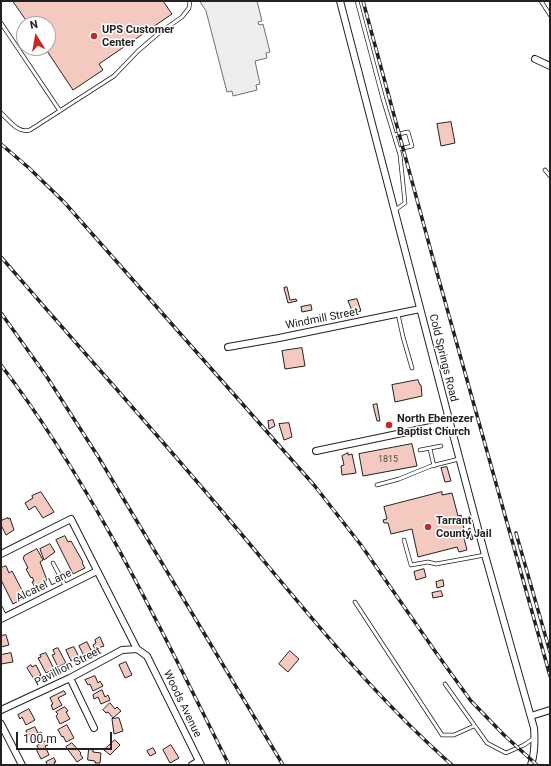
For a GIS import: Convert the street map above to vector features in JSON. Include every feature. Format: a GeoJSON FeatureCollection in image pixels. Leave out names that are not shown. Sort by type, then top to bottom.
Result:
{"type":"FeatureCollection","features":[{"type":"Feature","properties":{"kind":"street","name":"Cold Springs Road"},"geometry":{"type":"LineString","coordinates":[[340,1],[459,459],[531,716],[534,728],[533,757],[531,765]]}},
{"type":"Feature","properties":{"kind":"street"},"geometry":{"type":"LineString","coordinates":[[535,59],[550,66]]}},
{"type":"Feature","properties":{"kind":"street","name":"Windmill Street"},"geometry":{"type":"LineString","coordinates":[[228,347],[420,310]]}},
{"type":"Feature","properties":{"kind":"street"},"geometry":{"type":"LineString","coordinates":[[316,451],[450,423]]}},
{"type":"Feature","properties":{"kind":"street"},"geometry":{"type":"LineString","coordinates":[[1,554],[71,519],[137,649]]}},
{"type":"Feature","properties":{"kind":"street","name":"Alcatel Lane"},"geometry":{"type":"LineString","coordinates":[[3,618],[97,571]]}},
{"type":"Feature","properties":{"kind":"street","name":"Woods Avenue"},"geometry":{"type":"LineString","coordinates":[[137,649],[147,656],[200,763]]}},
{"type":"Feature","properties":{"kind":"street","name":"Pavillion Street"},"geometry":{"type":"LineString","coordinates":[[1,710],[70,678],[122,650],[137,649]]}},
{"type":"Feature","properties":{"kind":"street"},"geometry":{"type":"LineString","coordinates":[[70,678],[94,728]]}},
{"type":"Feature","properties":{"kind":"street"},"geometry":{"type":"LineString","coordinates":[[531,716],[550,710]]}},
{"type":"Feature","properties":{"kind":"street"},"geometry":{"type":"LineString","coordinates":[[1,724],[22,765]]}},
{"type":"Feature","properties":{"kind":"street"},"geometry":{"type":"LineString","coordinates":[[192,765],[200,763]]}},
{"type":"Feature","properties":{"kind":"lane"},"geometry":{"type":"LineString","coordinates":[[1,113],[19,130],[26,131],[114,76],[159,32],[182,17],[189,8],[190,1]]}},
{"type":"Feature","properties":{"kind":"lane"},"geometry":{"type":"LineString","coordinates":[[357,1],[383,99],[399,150],[405,203],[395,210]]}},
{"type":"Feature","properties":{"kind":"lane"},"geometry":{"type":"LineString","coordinates":[[541,1],[550,15]]}},
{"type":"Feature","properties":{"kind":"lane"},"geometry":{"type":"LineString","coordinates":[[1,23],[60,110]]}},
{"type":"Feature","properties":{"kind":"lane"},"geometry":{"type":"LineString","coordinates":[[394,135],[408,132],[412,146],[399,150]]}},
{"type":"Feature","properties":{"kind":"lane"},"geometry":{"type":"LineString","coordinates":[[545,170],[550,176]]}},
{"type":"Feature","properties":{"kind":"lane"},"geometry":{"type":"LineString","coordinates":[[398,314],[412,368]]}},
{"type":"Feature","properties":{"kind":"lane"},"geometry":{"type":"LineString","coordinates":[[420,450],[441,446]]}},
{"type":"Feature","properties":{"kind":"lane"},"geometry":{"type":"LineString","coordinates":[[430,449],[434,466]]}},
{"type":"Feature","properties":{"kind":"lane"},"geometry":{"type":"LineString","coordinates":[[377,485],[459,459]]}},
{"type":"Feature","properties":{"kind":"lane"},"geometry":{"type":"LineString","coordinates":[[404,540],[411,564],[428,562],[436,564],[485,555]]}},
{"type":"Feature","properties":{"kind":"lane"},"geometry":{"type":"LineString","coordinates":[[53,563],[66,587]]}},
{"type":"Feature","properties":{"kind":"lane"},"geometry":{"type":"LineString","coordinates":[[355,602],[442,735],[454,735],[474,726]]}},
{"type":"Feature","properties":{"kind":"lane"},"geometry":{"type":"LineString","coordinates":[[1,608],[3,618]]}},
{"type":"Feature","properties":{"kind":"lane"},"geometry":{"type":"LineString","coordinates":[[445,684],[487,743],[494,748],[506,753],[524,745],[534,738]]}},
{"type":"Feature","properties":{"kind":"shaded area"},"geometry":{"type":"Polygon","coordinates":[[[200,1],[257,1],[262,21],[258,22],[259,25],[263,24],[270,52],[266,53],[267,58],[255,61],[260,84],[256,85],[257,90],[233,96],[232,91],[227,92],[206,11],[200,1]]]}},
{"type":"Feature","properties":{"kind":"building","name":"UPS Customer Center"},"geometry":{"type":"Polygon","coordinates":[[[13,1],[163,1],[172,14],[99,64],[103,70],[73,90],[50,56],[56,56],[56,16],[23,16],[13,1]]]}},
{"type":"Feature","properties":{"kind":"building"},"geometry":{"type":"Polygon","coordinates":[[[451,122],[455,143],[441,146],[437,124],[451,122]]]}},
{"type":"Feature","properties":{"kind":"building"},"geometry":{"type":"Polygon","coordinates":[[[287,287],[290,300],[296,299],[297,301],[288,303],[284,288],[287,287]]]}},
{"type":"Feature","properties":{"kind":"building"},"geometry":{"type":"Polygon","coordinates":[[[357,299],[361,311],[353,313],[348,301],[357,299]]]}},
{"type":"Feature","properties":{"kind":"building"},"geometry":{"type":"Polygon","coordinates":[[[311,305],[312,310],[302,312],[301,307],[311,305]]]}},
{"type":"Feature","properties":{"kind":"building"},"geometry":{"type":"Polygon","coordinates":[[[302,348],[305,366],[285,369],[282,351],[302,348]]]}},
{"type":"Feature","properties":{"kind":"building"},"geometry":{"type":"Polygon","coordinates":[[[418,380],[421,385],[422,396],[395,402],[392,385],[418,380]]]}},
{"type":"Feature","properties":{"kind":"building"},"geometry":{"type":"Polygon","coordinates":[[[377,404],[380,421],[377,421],[373,405],[377,404]]]}},
{"type":"Feature","properties":{"kind":"building"},"geometry":{"type":"Polygon","coordinates":[[[273,420],[275,426],[269,429],[268,421],[273,420]]]}},
{"type":"Feature","properties":{"kind":"building"},"geometry":{"type":"Polygon","coordinates":[[[289,423],[292,437],[284,440],[279,424],[289,423]]]}},
{"type":"Feature","properties":{"kind":"building"},"geometry":{"type":"Polygon","coordinates":[[[412,444],[417,466],[363,476],[359,454],[412,444]]]}},
{"type":"Feature","properties":{"kind":"building"},"geometry":{"type":"Polygon","coordinates":[[[348,453],[348,455],[352,454],[356,473],[342,475],[341,466],[344,465],[342,456],[348,453]]]}},
{"type":"Feature","properties":{"kind":"building"},"geometry":{"type":"Polygon","coordinates":[[[447,467],[451,481],[445,482],[441,468],[447,467]]]}},
{"type":"Feature","properties":{"kind":"building"},"geometry":{"type":"Polygon","coordinates":[[[41,492],[54,512],[43,518],[35,506],[29,510],[25,503],[33,498],[32,496],[41,492]]]}},
{"type":"Feature","properties":{"kind":"building"},"geometry":{"type":"Polygon","coordinates":[[[442,492],[442,495],[452,493],[458,516],[461,515],[465,533],[469,532],[468,529],[470,528],[473,539],[471,540],[470,537],[464,538],[467,550],[459,552],[457,547],[418,557],[412,529],[391,534],[388,523],[384,523],[383,520],[387,519],[384,507],[442,492]]]}},
{"type":"Feature","properties":{"kind":"building"},"geometry":{"type":"Polygon","coordinates":[[[10,518],[14,530],[6,535],[1,525],[1,521],[10,518]]]}},
{"type":"Feature","properties":{"kind":"building"},"geometry":{"type":"Polygon","coordinates":[[[65,536],[68,542],[71,541],[85,568],[73,574],[56,540],[65,536]]]}},
{"type":"Feature","properties":{"kind":"building"},"geometry":{"type":"Polygon","coordinates":[[[50,544],[55,552],[44,560],[40,549],[50,544]]]}},
{"type":"Feature","properties":{"kind":"building"},"geometry":{"type":"Polygon","coordinates":[[[37,549],[43,560],[40,562],[47,580],[45,581],[47,587],[37,591],[32,582],[34,581],[32,577],[31,578],[26,569],[28,568],[23,558],[37,549]]]}},
{"type":"Feature","properties":{"kind":"building"},"geometry":{"type":"Polygon","coordinates":[[[6,566],[9,573],[12,571],[23,592],[24,598],[13,604],[1,580],[1,568],[6,566]]]}},
{"type":"Feature","properties":{"kind":"building"},"geometry":{"type":"Polygon","coordinates":[[[424,569],[426,577],[416,580],[414,572],[424,569]]]}},
{"type":"Feature","properties":{"kind":"building"},"geometry":{"type":"Polygon","coordinates":[[[443,580],[444,586],[437,588],[436,582],[443,580]]]}},
{"type":"Feature","properties":{"kind":"building"},"geometry":{"type":"Polygon","coordinates":[[[441,591],[443,596],[433,598],[432,593],[441,591]]]}},
{"type":"Feature","properties":{"kind":"building"},"geometry":{"type":"Polygon","coordinates":[[[6,635],[9,645],[1,647],[1,636],[6,635]]]}},
{"type":"Feature","properties":{"kind":"building"},"geometry":{"type":"Polygon","coordinates":[[[100,637],[104,646],[95,649],[93,645],[96,643],[95,640],[100,637]]]}},
{"type":"Feature","properties":{"kind":"building"},"geometry":{"type":"Polygon","coordinates":[[[87,642],[92,652],[84,656],[79,646],[87,642]]]}},
{"type":"Feature","properties":{"kind":"building"},"geometry":{"type":"Polygon","coordinates":[[[74,647],[79,657],[71,661],[66,650],[74,647]]]}},
{"type":"Feature","properties":{"kind":"building"},"geometry":{"type":"Polygon","coordinates":[[[58,648],[66,663],[58,667],[52,655],[55,654],[53,650],[58,648]]]}},
{"type":"Feature","properties":{"kind":"building"},"geometry":{"type":"Polygon","coordinates":[[[290,651],[299,659],[288,672],[279,664],[290,651]]]}},
{"type":"Feature","properties":{"kind":"building"},"geometry":{"type":"Polygon","coordinates":[[[11,653],[13,662],[1,664],[1,655],[11,653]]]}},
{"type":"Feature","properties":{"kind":"building"},"geometry":{"type":"Polygon","coordinates":[[[46,653],[54,669],[46,673],[38,658],[41,657],[40,655],[46,653]]]}},
{"type":"Feature","properties":{"kind":"building"},"geometry":{"type":"Polygon","coordinates":[[[126,662],[132,675],[125,678],[119,665],[126,662]]]}},
{"type":"Feature","properties":{"kind":"building"},"geometry":{"type":"Polygon","coordinates":[[[31,665],[32,667],[36,665],[41,675],[34,679],[27,668],[31,665]]]}},
{"type":"Feature","properties":{"kind":"building"},"geometry":{"type":"Polygon","coordinates":[[[95,676],[98,683],[100,681],[103,686],[93,691],[90,684],[88,685],[85,680],[95,676]]]}},
{"type":"Feature","properties":{"kind":"building"},"geometry":{"type":"Polygon","coordinates":[[[102,690],[105,697],[108,695],[110,700],[101,704],[98,697],[94,699],[93,695],[102,690]]]}},
{"type":"Feature","properties":{"kind":"building"},"geometry":{"type":"Polygon","coordinates":[[[64,691],[66,694],[58,698],[62,705],[53,710],[51,705],[53,704],[50,698],[64,691]]]}},
{"type":"Feature","properties":{"kind":"building"},"geometry":{"type":"Polygon","coordinates":[[[110,703],[115,709],[117,707],[121,711],[113,718],[108,712],[106,713],[103,710],[110,703]]]}},
{"type":"Feature","properties":{"kind":"building"},"geometry":{"type":"Polygon","coordinates":[[[65,707],[68,711],[66,712],[70,719],[60,724],[56,716],[58,714],[56,712],[65,707]]]}},
{"type":"Feature","properties":{"kind":"building"},"geometry":{"type":"Polygon","coordinates":[[[29,709],[35,720],[26,725],[22,717],[20,719],[18,715],[29,709]]]}},
{"type":"Feature","properties":{"kind":"building"},"geometry":{"type":"Polygon","coordinates":[[[119,718],[123,731],[114,734],[112,719],[119,718]]]}},
{"type":"Feature","properties":{"kind":"building"},"geometry":{"type":"Polygon","coordinates":[[[67,725],[74,738],[66,742],[58,730],[67,725]]]}},
{"type":"Feature","properties":{"kind":"building"},"geometry":{"type":"Polygon","coordinates":[[[35,727],[38,733],[41,732],[43,736],[34,741],[31,734],[28,735],[26,731],[35,727]]]}},
{"type":"Feature","properties":{"kind":"building"},"geometry":{"type":"Polygon","coordinates":[[[115,740],[120,745],[110,755],[104,750],[115,740]]]}},
{"type":"Feature","properties":{"kind":"building"},"geometry":{"type":"Polygon","coordinates":[[[46,741],[48,745],[45,746],[49,755],[41,759],[36,749],[38,748],[37,746],[46,741]]]}},
{"type":"Feature","properties":{"kind":"building"},"geometry":{"type":"Polygon","coordinates":[[[72,743],[81,753],[80,754],[83,758],[77,762],[66,747],[72,743]]]}},
{"type":"Feature","properties":{"kind":"building"},"geometry":{"type":"Polygon","coordinates":[[[171,745],[179,758],[170,763],[163,750],[171,745]]]}},
{"type":"Feature","properties":{"kind":"building"},"geometry":{"type":"Polygon","coordinates":[[[153,748],[156,753],[150,756],[147,751],[153,748]]]}},
{"type":"Feature","properties":{"kind":"building"},"geometry":{"type":"Polygon","coordinates":[[[89,749],[93,750],[93,752],[101,753],[100,763],[95,763],[95,761],[88,760],[89,749]]]}},
{"type":"Feature","properties":{"kind":"building"},"geometry":{"type":"Polygon","coordinates":[[[54,758],[56,762],[54,762],[55,765],[46,765],[46,762],[54,758]]]}},
{"type":"Feature","properties":{"kind":"railway"},"geometry":{"type":"LineString","coordinates":[[363,1],[432,255],[550,676]]}},
{"type":"Feature","properties":{"kind":"railway"},"geometry":{"type":"LineString","coordinates":[[1,144],[29,168],[64,202],[314,485],[361,545],[471,701],[504,735],[537,765]]}},
{"type":"Feature","properties":{"kind":"railway"},"geometry":{"type":"LineString","coordinates":[[1,257],[199,484],[335,645],[421,737],[452,765]]}},
{"type":"Feature","properties":{"kind":"railway"},"geometry":{"type":"LineString","coordinates":[[1,313],[47,377],[99,458],[283,765]]}},
{"type":"Feature","properties":{"kind":"railway"},"geometry":{"type":"LineString","coordinates":[[1,365],[67,460],[96,509],[151,611],[229,765]]}},
{"type":"Feature","properties":{"kind":"railway"},"geometry":{"type":"LineString","coordinates":[[516,533],[550,652]]}},
{"type":"Feature","properties":{"kind":"place","name":"UPS Customer Center"},"geometry":{"type":"Point","coordinates":[94,36]}},
{"type":"Feature","properties":{"kind":"place","name":"North Ebenezer Baptist Church"},"geometry":{"type":"Point","coordinates":[389,425]}},
{"type":"Feature","properties":{"kind":"place","name":"Tarrant County Jail"},"geometry":{"type":"Point","coordinates":[428,527]}}]}
